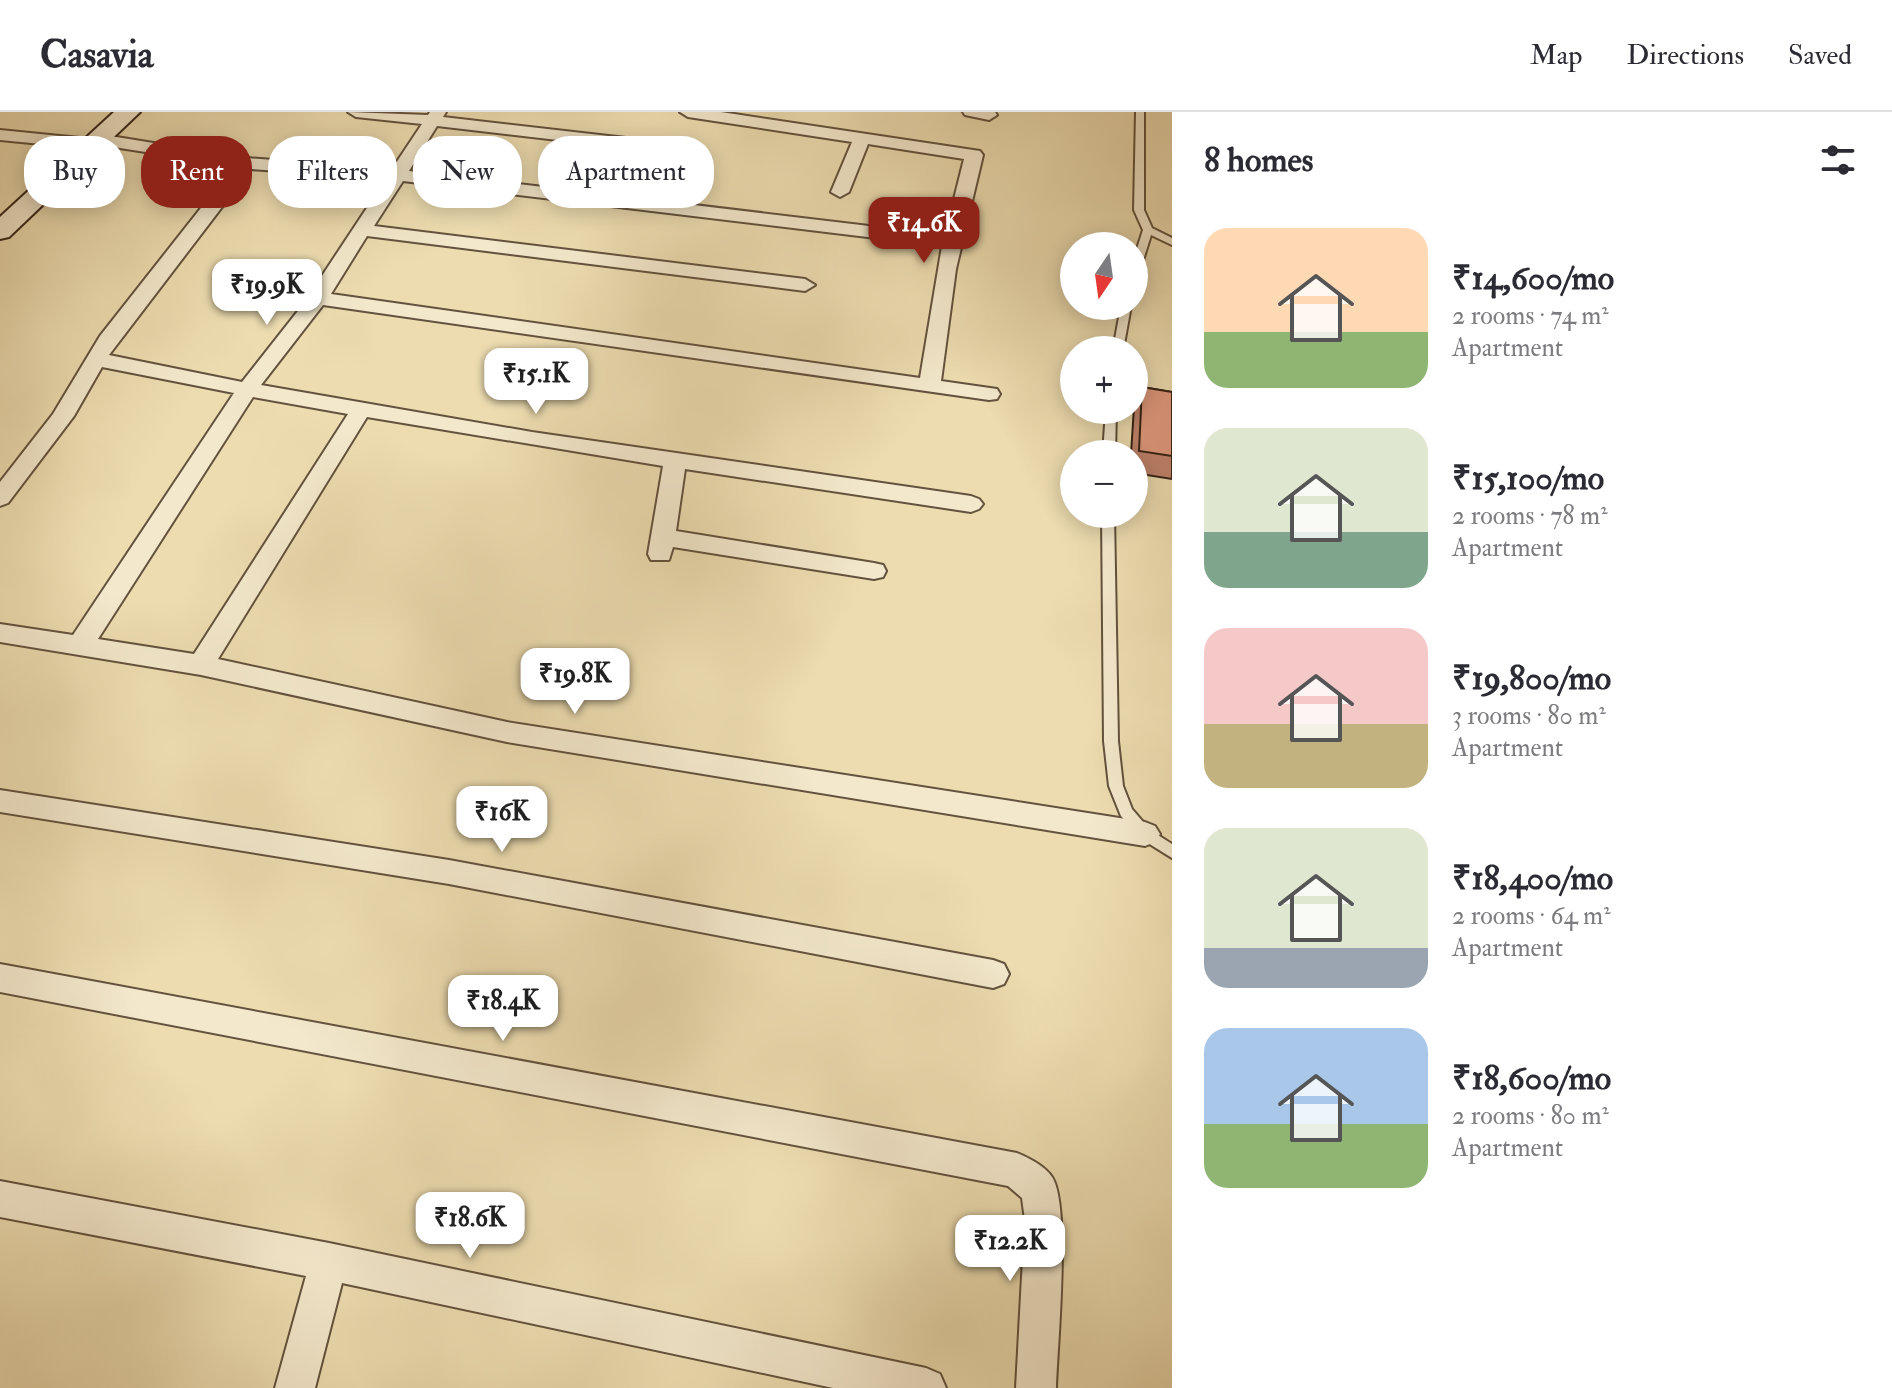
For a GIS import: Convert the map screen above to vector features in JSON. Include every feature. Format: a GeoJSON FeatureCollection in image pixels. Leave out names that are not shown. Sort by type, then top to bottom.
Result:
{"type":"FeatureCollection","features":[{"type":"Feature","properties":{"kind":"main road"},"geometry":{"type":"LineString","coordinates":[[102,136],[128,112]]}},
{"type":"Feature","properties":{"kind":"main road"},"geometry":{"type":"LineString","coordinates":[[4,222],[24,205]]}},
{"type":"Feature","properties":{"kind":"street"},"geometry":{"type":"LineString","coordinates":[[356,112],[434,117],[579,136]]}},
{"type":"Feature","properties":{"kind":"street"},"geometry":{"type":"LineString","coordinates":[[688,112],[974,155],[938,304],[930,385]]}},
{"type":"Feature","properties":{"kind":"street"},"geometry":{"type":"LineString","coordinates":[[971,112],[989,115]]}},
{"type":"Feature","properties":{"kind":"street"},"geometry":{"type":"LineString","coordinates":[[80,646],[246,391],[318,298],[434,117]]}},
{"type":"Feature","properties":{"kind":"street"},"geometry":{"type":"LineString","coordinates":[[0,135],[24,137]]}},
{"type":"Feature","properties":{"kind":"street"},"geometry":{"type":"LineString","coordinates":[[840,192],[862,137]]}},
{"type":"Feature","properties":{"kind":"street"},"geometry":{"type":"LineString","coordinates":[[252,163],[399,175],[951,241]]}},
{"type":"Feature","properties":{"kind":"street"},"geometry":{"type":"LineString","coordinates":[[0,498],[63,416],[107,340],[211,208]]}},
{"type":"Feature","properties":{"kind":"street"},"geometry":{"type":"LineString","coordinates":[[363,230],[805,285]]}},
{"type":"Feature","properties":{"kind":"street"},"geometry":{"type":"LineString","coordinates":[[234,286],[989,394]]}},
{"type":"Feature","properties":{"kind":"street"},"geometry":{"type":"LineString","coordinates":[[96,359],[246,391],[675,462],[971,504]]}},
{"type":"Feature","properties":{"kind":"street"},"geometry":{"type":"LineString","coordinates":[[201,665],[361,410]]}},
{"type":"Feature","properties":{"kind":"street"},"geometry":{"type":"LineString","coordinates":[[675,462],[661,546],[874,571]]}},
{"type":"Feature","properties":{"kind":"street"},"geometry":{"type":"LineString","coordinates":[[0,633],[201,665],[507,732],[1145,834]]}},
{"type":"Feature","properties":{"kind":"street"},"geometry":{"type":"LineString","coordinates":[[0,801],[449,872],[993,974]]}},
{"type":"Feature","properties":{"kind":"street"},"geometry":{"type":"LineString","coordinates":[[0,978],[1017,1170],[1039,1189],[1043,1220],[1036,1388]]}},
{"type":"Feature","properties":{"kind":"street"},"geometry":{"type":"LineString","coordinates":[[0,1199],[329,1262],[926,1388]]}},
{"type":"Feature","properties":{"kind":"street"},"geometry":{"type":"LineString","coordinates":[[295,1388],[329,1262]]}},
{"type":"Feature","properties":{"kind":"lane"},"geometry":{"type":"LineString","coordinates":[[1140,112],[1139,210],[1148,230],[1172,242]]}},
{"type":"Feature","properties":{"kind":"lane"},"geometry":{"type":"LineString","coordinates":[[1108,528],[1111,741],[1116,786],[1126,812],[1145,834],[1172,852]]}},
{"type":"Feature","properties":{"kind":"building"},"geometry":{"type":"Polygon","coordinates":[[[1148,388],[1172,392],[1172,456],[1148,452],[1148,440],[1140,440],[1140,424],[1148,424],[1148,388]]]}}]}
